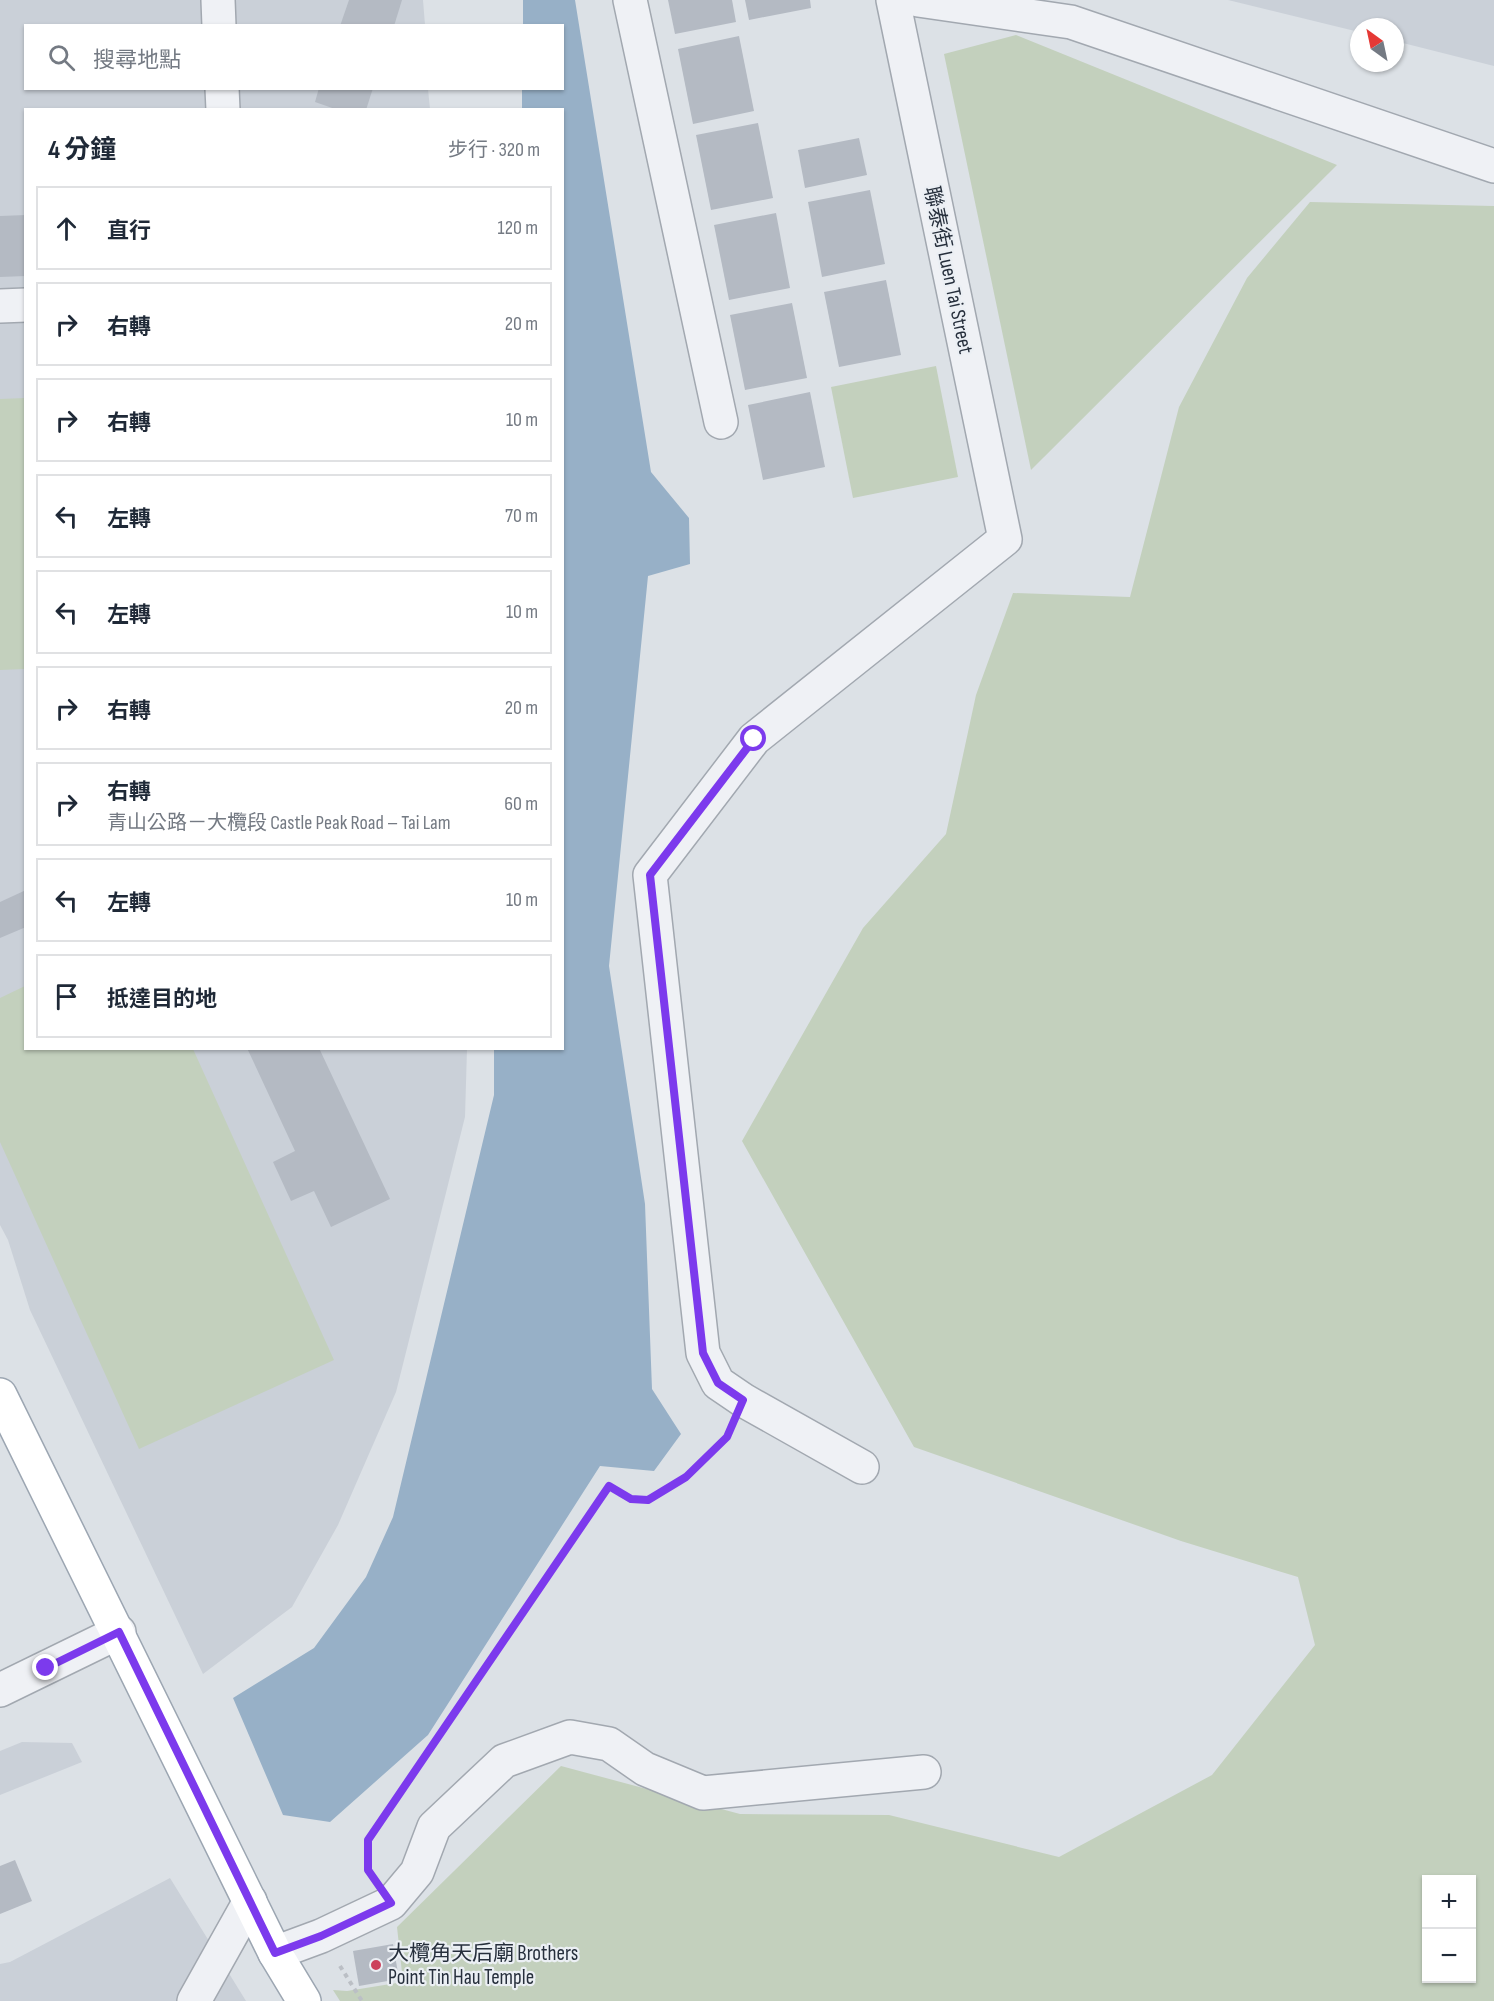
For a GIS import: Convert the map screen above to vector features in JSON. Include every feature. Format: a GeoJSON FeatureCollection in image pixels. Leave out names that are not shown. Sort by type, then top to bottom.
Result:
{"type":"FeatureCollection","features":[{"type":"Feature","properties":{"kind":"main road"},"geometry":{"type":"LineString","coordinates":[[0,1395],[119,1632],[275,1953],[304,2001]]}},
{"type":"Feature","properties":{"kind":"street"},"geometry":{"type":"LineString","coordinates":[[218,0],[219,24]]}},
{"type":"Feature","properties":{"kind":"street"},"geometry":{"type":"LineString","coordinates":[[630,0],[721,422]]}},
{"type":"Feature","properties":{"kind":"street","name":"聯泰街 Luen Tai Street"},"geometry":{"type":"LineString","coordinates":[[743,1400],[718,1383],[703,1353],[650,875],[754,739],[1005,539],[893,0]]}},
{"type":"Feature","properties":{"kind":"street"},"geometry":{"type":"LineString","coordinates":[[918,0],[1071,22],[1494,166]]}},
{"type":"Feature","properties":{"kind":"street"},"geometry":{"type":"LineString","coordinates":[[222,90],[224,108]]}},
{"type":"Feature","properties":{"kind":"street"},"geometry":{"type":"LineString","coordinates":[[0,306],[24,305]]}},
{"type":"Feature","properties":{"kind":"street"},"geometry":{"type":"LineString","coordinates":[[743,1400],[861,1467]]}},
{"type":"Feature","properties":{"kind":"street"},"geometry":{"type":"LineString","coordinates":[[0,1690],[119,1632]]}},
{"type":"Feature","properties":{"kind":"street"},"geometry":{"type":"LineString","coordinates":[[275,1953],[321,1936],[391,1903],[417,1872],[434,1827],[504,1761],[570,1737],[609,1744],[645,1769],[704,1793],[924,1772]]}},
{"type":"Feature","properties":{"kind":"street"},"geometry":{"type":"LineString","coordinates":[[194,2001],[250,1901]]}},
{"type":"Feature","properties":{"kind":"path"},"geometry":{"type":"LineString","coordinates":[[391,1903],[368,1870],[368,1840],[609,1486],[631,1499],[648,1500],[686,1477],[727,1437],[743,1400]]}},
{"type":"Feature","properties":{"kind":"path"},"geometry":{"type":"LineString","coordinates":[[342,1970],[362,2001]]}},
{"type":"Feature","properties":{"kind":"shaded area"},"geometry":{"type":"Polygon","coordinates":[[[0,0],[423,0],[425,24],[24,24],[24,90],[428,90],[430,108],[24,108],[24,1050],[467,1050],[465,1117],[396,1392],[338,1525],[292,1607],[203,1674],[30,1310],[8,1240],[0,1225],[0,0]]]}},
{"type":"Feature","properties":{"kind":"shaded area"},"geometry":{"type":"Polygon","coordinates":[[[1228,0],[1494,0],[1494,66],[1404,43],[1404,18],[1350,18],[1350,30],[1228,0]]]}},
{"type":"Feature","properties":{"kind":"shaded area"},"geometry":{"type":"Polygon","coordinates":[[[22,1742],[72,1743],[82,1762],[0,1795],[0,1751],[22,1742]]]}},
{"type":"Feature","properties":{"kind":"shaded area"},"geometry":{"type":"Polygon","coordinates":[[[170,1878],[246,2001],[0,2001],[0,1964],[10,1962],[170,1878]]]}},
{"type":"Feature","properties":{"kind":"green space"},"geometry":{"type":"Polygon","coordinates":[[[1016,35],[1337,165],[1031,470],[944,54],[1016,35]]]}},
{"type":"Feature","properties":{"kind":"green space"},"geometry":{"type":"Polygon","coordinates":[[[1310,202],[1494,206],[1494,2001],[340,2001],[333,1990],[347,1991],[403,1982],[397,1927],[561,1766],[740,1814],[889,1815],[1059,1857],[1212,1775],[1315,1645],[1298,1577],[1181,1541],[914,1447],[742,1141],[863,928],[946,834],[976,695],[1013,593],[1130,597],[1179,407],[1247,278],[1310,202]]]}},
{"type":"Feature","properties":{"kind":"green space"},"geometry":{"type":"Polygon","coordinates":[[[936,366],[958,477],[853,498],[831,387],[936,366]]]}},
{"type":"Feature","properties":{"kind":"green space"},"geometry":{"type":"Polygon","coordinates":[[[24,398],[24,669],[0,670],[0,399],[24,398]]]}},
{"type":"Feature","properties":{"kind":"green space"},"geometry":{"type":"Polygon","coordinates":[[[24,986],[24,1050],[193,1050],[334,1360],[139,1449],[0,1142],[0,998],[24,986]]]}},
{"type":"Feature","properties":{"kind":"water"},"geometry":{"type":"Polygon","coordinates":[[[523,0],[575,0],[651,472],[689,518],[690,564],[648,576],[609,966],[645,1204],[652,1389],[681,1434],[654,1471],[600,1466],[428,1735],[330,1822],[283,1815],[233,1698],[314,1648],[366,1577],[393,1517],[494,1095],[494,1050],[564,1050],[564,108],[522,108],[522,90],[564,90],[564,24],[523,24],[523,0]]]}},
{"type":"Feature","properties":{"kind":"building"},"geometry":{"type":"Polygon","coordinates":[[[349,0],[402,0],[395,24],[341,24],[349,0]]]}},
{"type":"Feature","properties":{"kind":"building"},"geometry":{"type":"Polygon","coordinates":[[[668,0],[732,0],[736,22],[675,34],[668,0]]]}},
{"type":"Feature","properties":{"kind":"building"},"geometry":{"type":"Polygon","coordinates":[[[745,0],[810,0],[811,8],[749,20],[745,0]]]}},
{"type":"Feature","properties":{"kind":"building"},"geometry":{"type":"Polygon","coordinates":[[[739,36],[754,111],[693,124],[678,49],[739,36]]]}},
{"type":"Feature","properties":{"kind":"building"},"geometry":{"type":"Polygon","coordinates":[[[318,90],[372,90],[367,108],[332,108],[315,102],[318,90]]]}},
{"type":"Feature","properties":{"kind":"building"},"geometry":{"type":"Polygon","coordinates":[[[758,123],[773,198],[711,210],[696,135],[758,123]]]}},
{"type":"Feature","properties":{"kind":"building"},"geometry":{"type":"Polygon","coordinates":[[[859,138],[867,175],[805,188],[798,150],[859,138]]]}},
{"type":"Feature","properties":{"kind":"building"},"geometry":{"type":"Polygon","coordinates":[[[870,190],[885,264],[822,277],[808,202],[870,190]]]}},
{"type":"Feature","properties":{"kind":"building"},"geometry":{"type":"Polygon","coordinates":[[[776,213],[790,288],[729,300],[714,225],[776,213]]]}},
{"type":"Feature","properties":{"kind":"building"},"geometry":{"type":"Polygon","coordinates":[[[24,215],[24,276],[0,277],[0,216],[24,215]]]}},
{"type":"Feature","properties":{"kind":"building"},"geometry":{"type":"Polygon","coordinates":[[[886,280],[901,355],[839,367],[824,292],[886,280]]]}},
{"type":"Feature","properties":{"kind":"building"},"geometry":{"type":"Polygon","coordinates":[[[792,303],[807,378],[745,390],[730,315],[792,303]]]}},
{"type":"Feature","properties":{"kind":"building"},"geometry":{"type":"Polygon","coordinates":[[[810,392],[825,467],[763,480],[748,405],[810,392]]]}},
{"type":"Feature","properties":{"kind":"building"},"geometry":{"type":"Polygon","coordinates":[[[24,891],[24,928],[0,938],[0,902],[24,891]]]}},
{"type":"Feature","properties":{"kind":"building"},"geometry":{"type":"Polygon","coordinates":[[[248,1050],[320,1050],[390,1199],[331,1227],[314,1191],[291,1201],[273,1162],[295,1151],[248,1050]]]}},
{"type":"Feature","properties":{"kind":"building"},"geometry":{"type":"Polygon","coordinates":[[[15,1860],[32,1901],[0,1914],[0,1866],[15,1860]]]}},
{"type":"Feature","properties":{"kind":"building","name":"大欖角天后廟 Brothers Point Tin Hau Temple"},"geometry":{"type":"Polygon","coordinates":[[[393,1944],[399,1979],[359,1986],[353,1951],[393,1944]]]}},
{"type":"Feature","properties":{"kind":"place","name":"大欖角天后廟 Brothers Point Tin Hau Temple"},"geometry":{"type":"Point","coordinates":[376,1965]}},
{"type":"Feature","properties":{"kind":"route"},"geometry":{"type":"LineString","coordinates":[[46,1668],[119,1632],[275,1953],[321,1936],[391,1903],[368,1870],[368,1840],[609,1486],[631,1499],[648,1500],[686,1477],[727,1437],[743,1400],[718,1383],[703,1353],[650,875],[754,739]]}}]}
